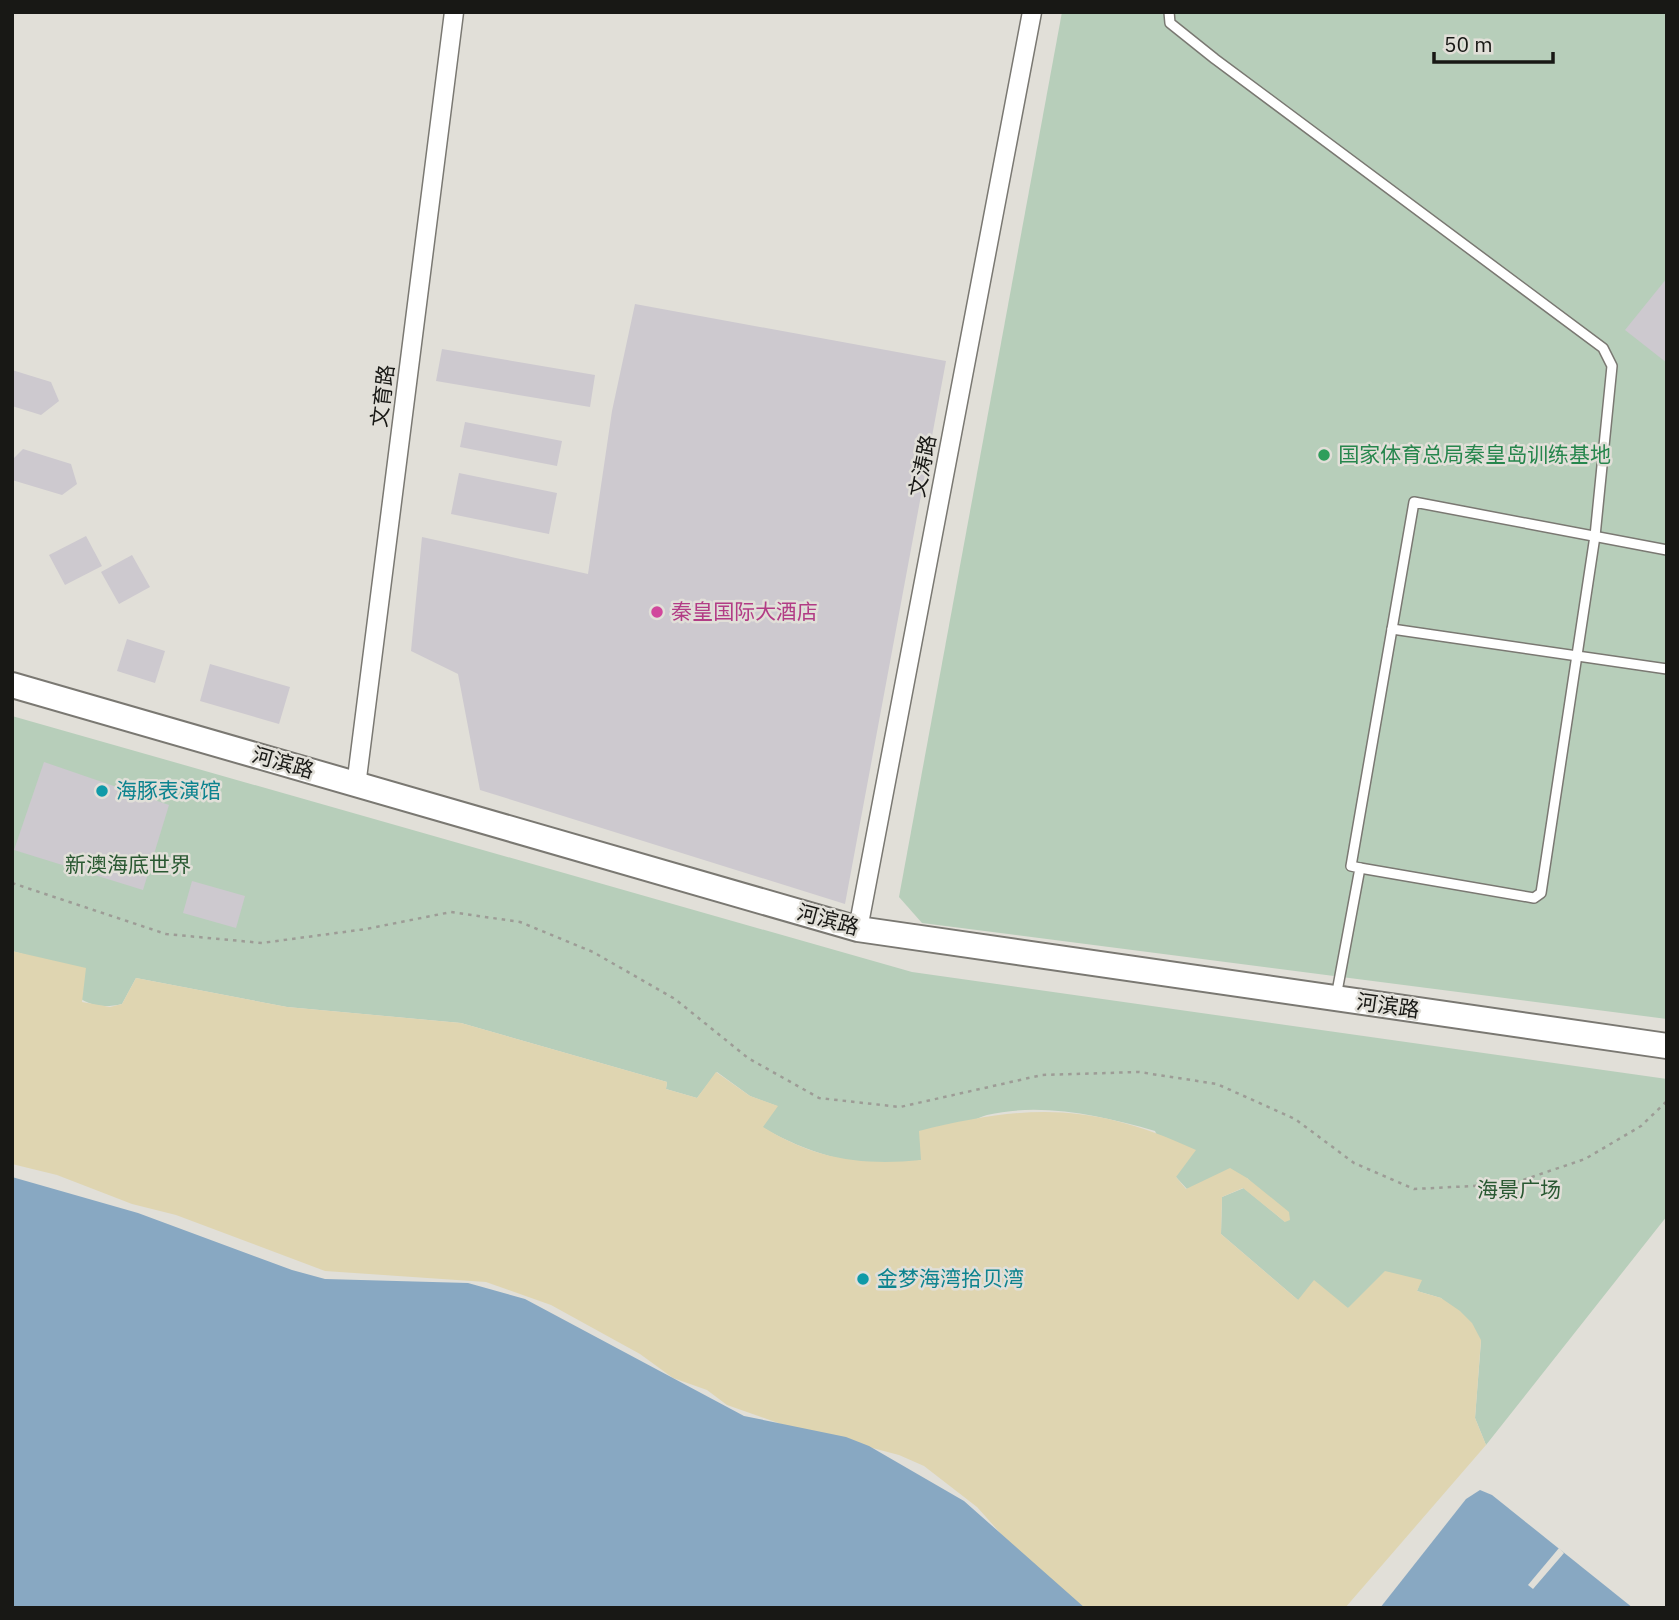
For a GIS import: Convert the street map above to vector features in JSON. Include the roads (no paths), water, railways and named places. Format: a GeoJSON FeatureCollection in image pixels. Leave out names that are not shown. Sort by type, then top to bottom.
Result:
{"type":"FeatureCollection","features":[{"type":"Feature","properties":{"kind":"street","name":"文育路"},"geometry":{"type":"LineString","coordinates":[[356,786],[454,12]]}},
{"type":"Feature","properties":{"kind":"street","name":"文涛路"},"geometry":{"type":"LineString","coordinates":[[858,929],[1032,12]]}},
{"type":"Feature","properties":{"kind":"street","name":"河滨路"},"geometry":{"type":"LineString","coordinates":[[12,685],[858,929],[1667,1046]]}},
{"type":"Feature","properties":{"kind":"lane"},"geometry":{"type":"LineString","coordinates":[[1169,12],[1170,23],[1215,59],[1604,348],[1612,366],[1595,536],[1541,892],[1534,898],[1351,866],[1413,502],[1595,536],[1667,550]]}},
{"type":"Feature","properties":{"kind":"lane"},"geometry":{"type":"LineString","coordinates":[[1392,629],[1667,669]]}},
{"type":"Feature","properties":{"kind":"lane"},"geometry":{"type":"LineString","coordinates":[[1336,998],[1360,868]]}},
{"type":"Feature","properties":{"kind":"water"},"geometry":{"type":"Polygon","coordinates":[[[12,1177],[138,1213],[292,1270],[325,1279],[468,1283],[525,1299],[744,1416],[846,1437],[869,1446],[964,1501],[1085,1608],[12,1608],[12,1177]]]}},
{"type":"Feature","properties":{"kind":"water"},"geometry":{"type":"Polygon","coordinates":[[[1480,1490],[1492,1495],[1633,1608],[1380,1608],[1466,1499],[1480,1490]]]}},
{"type":"Feature","properties":{"kind":"place","name":"国家体育总局秦皇岛训练基地"},"geometry":{"type":"Point","coordinates":[1324,455]}},
{"type":"Feature","properties":{"kind":"place","name":"秦皇国际大酒店"},"geometry":{"type":"Point","coordinates":[657,612]}},
{"type":"Feature","properties":{"kind":"place","name":"海豚表演馆"},"geometry":{"type":"Point","coordinates":[102,791]}},
{"type":"Feature","properties":{"kind":"place","name":"金梦海湾拾贝湾"},"geometry":{"type":"Point","coordinates":[863,1279]}},
{"type":"Feature","properties":{"kind":"park label","name":"新澳海底世界"},"geometry":{"type":"Point","coordinates":[128,865]}},
{"type":"Feature","properties":{"kind":"park label","name":"海景广场"},"geometry":{"type":"Point","coordinates":[1519,1190]}}]}
